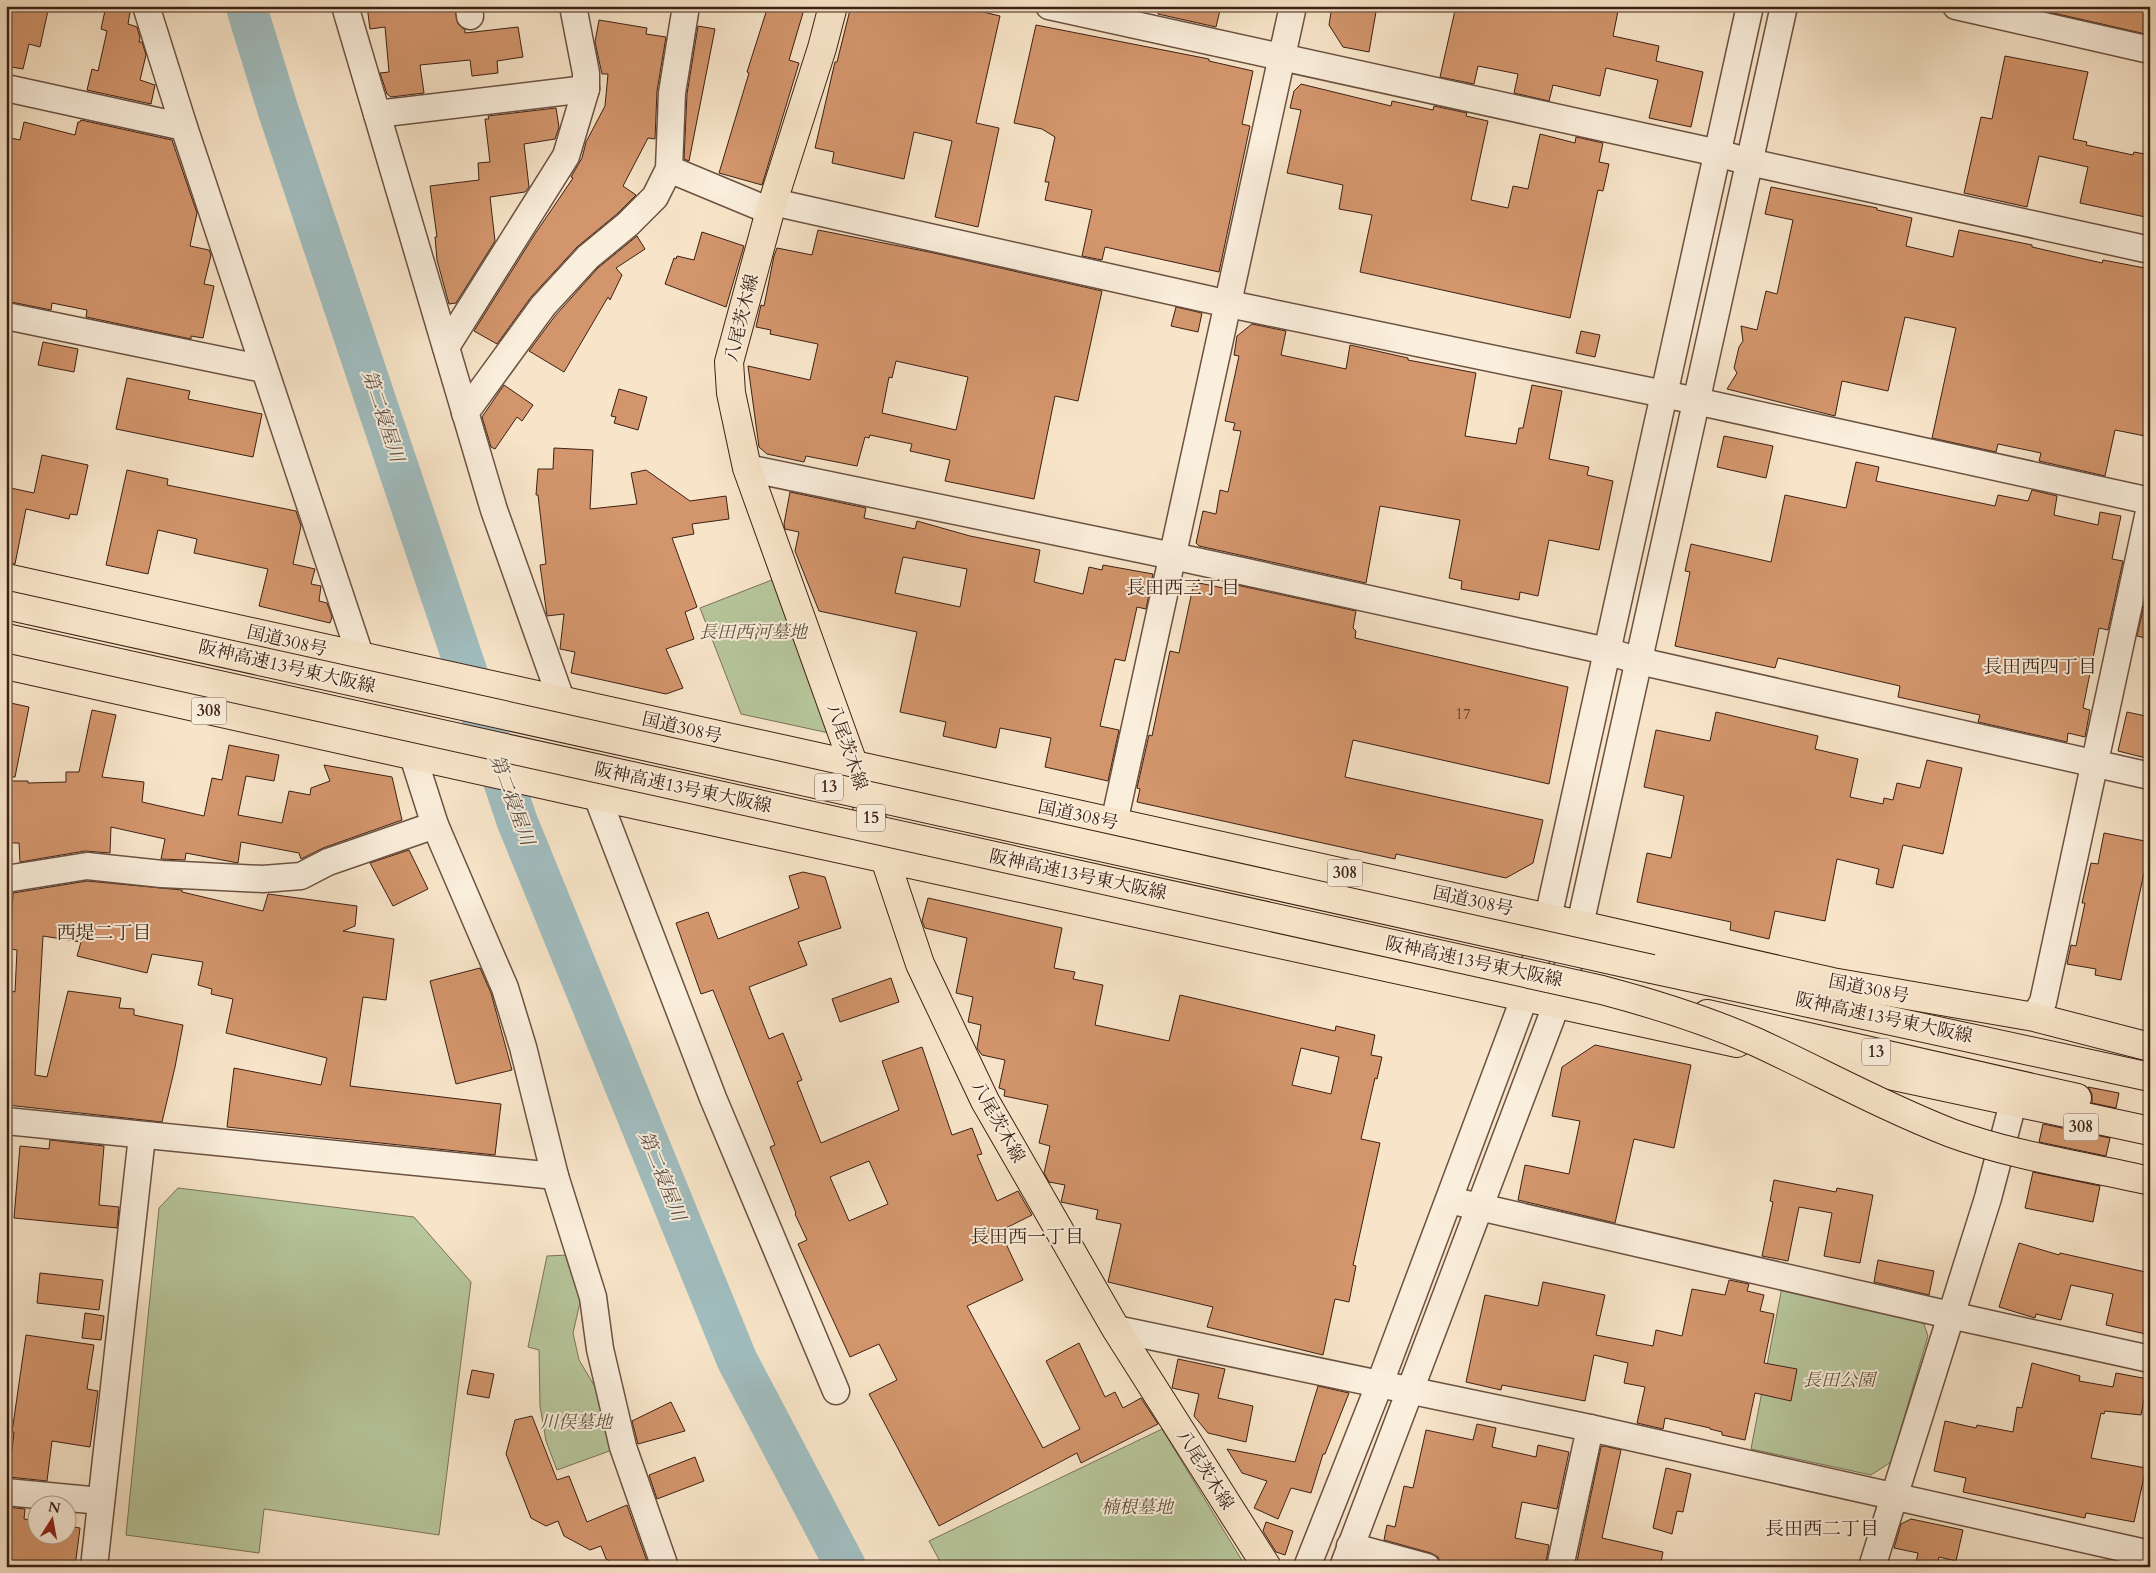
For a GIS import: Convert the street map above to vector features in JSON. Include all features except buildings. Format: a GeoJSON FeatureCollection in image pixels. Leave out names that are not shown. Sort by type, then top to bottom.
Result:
{"type":"FeatureCollection","features":[{"type":"Feature","properties":{"kind":"main road","name":"八尾茨木線"},"geometry":{"type":"LineString","coordinates":[[833,6],[822,48],[771,207],[729,362],[731,393],[747,468],[854,766],[920,964],[985,1101],[1116,1329],[1267,1567]]}},
{"type":"Feature","properties":{"kind":"main road","name":"国道308号"},"geometry":{"type":"LineString","coordinates":[[6,578],[374,661],[1832,982],[2034,1017],[2150,1047]]}},
{"type":"Feature","properties":{"kind":"main road","name":"阪神高速13号東大阪線"},"geometry":{"type":"LineString","coordinates":[[6,605],[1652,969],[2150,1077]]}},
{"type":"Feature","properties":{"kind":"main road","name":"阪神高速13号東大阪線"},"geometry":{"type":"LineString","coordinates":[[6,638],[1602,990],[2150,1114]]}},
{"type":"Feature","properties":{"kind":"main road","name":"308"},"geometry":{"type":"LineString","coordinates":[[6,665],[423,759],[2150,1131]]}},
{"type":"Feature","properties":{"kind":"main road"},"geometry":{"type":"LineString","coordinates":[[1602,990],[1653,1003],[1704,1021],[1755,1042],[1952,1133],[1992,1146],[2150,1181]]}},
{"type":"Feature","properties":{"kind":"main road","name":"308"},"geometry":{"type":"LineString","coordinates":[[2034,1017],[2150,1033]]}},
{"type":"Feature","properties":{"kind":"main road"},"geometry":{"type":"LineString","coordinates":[[1944,1031],[2150,1064]]}},
{"type":"Feature","properties":{"kind":"main road","name":"308"},"geometry":{"type":"LineString","coordinates":[[2013,1103],[2150,1150]]}},
{"type":"Feature","properties":{"kind":"street"},"geometry":{"type":"LineString","coordinates":[[146,6],[264,369],[374,661]]}},
{"type":"Feature","properties":{"kind":"street"},"geometry":{"type":"LineString","coordinates":[[345,6],[464,413],[551,699]]}},
{"type":"Feature","properties":{"kind":"street"},"geometry":{"type":"LineString","coordinates":[[446,347],[566,156],[586,89],[586,73],[573,6]]}},
{"type":"Feature","properties":{"kind":"street"},"geometry":{"type":"LineString","coordinates":[[464,413],[543,306],[588,257],[628,224],[655,197],[669,169],[672,93],[686,6]]}},
{"type":"Feature","properties":{"kind":"street"},"geometry":{"type":"LineString","coordinates":[[1049,6],[1718,152],[1749,162],[2150,250]]}},
{"type":"Feature","properties":{"kind":"street"},"geometry":{"type":"LineString","coordinates":[[1114,823],[1293,6]]}},
{"type":"Feature","properties":{"kind":"street"},"geometry":{"type":"LineString","coordinates":[[1307,1567],[1380,1383],[1525,996],[1548,918],[1750,6]]}},
{"type":"Feature","properties":{"kind":"street"},"geometry":{"type":"LineString","coordinates":[[1427,1567],[1347,1557],[1479,1206],[1558,1003],[1580,925],[1784,6]]}},
{"type":"Feature","properties":{"kind":"street"},"geometry":{"type":"LineString","coordinates":[[1956,6],[2150,50]]}},
{"type":"Feature","properties":{"kind":"street"},"geometry":{"type":"LineString","coordinates":[[6,88],[184,127]]}},
{"type":"Feature","properties":{"kind":"street"},"geometry":{"type":"LineString","coordinates":[[378,114],[586,89]]}},
{"type":"Feature","properties":{"kind":"street"},"geometry":{"type":"LineString","coordinates":[[669,169],[771,207],[1664,394],[2150,501]]}},
{"type":"Feature","properties":{"kind":"street"},"geometry":{"type":"LineString","coordinates":[[6,316],[264,369]]}},
{"type":"Feature","properties":{"kind":"street"},"geometry":{"type":"LineString","coordinates":[[747,468],[1173,556],[1607,652],[1639,661],[2150,776]]}},
{"type":"Feature","properties":{"kind":"street"},"geometry":{"type":"LineString","coordinates":[[2034,1017],[2043,1002],[2150,506]]}},
{"type":"Feature","properties":{"kind":"street"},"geometry":{"type":"LineString","coordinates":[[423,759],[435,825],[505,988],[523,1047],[556,1176],[593,1297],[600,1349],[623,1447],[665,1567]]}},
{"type":"Feature","properties":{"kind":"street"},"geometry":{"type":"LineString","coordinates":[[585,794],[836,1391]]}},
{"type":"Feature","properties":{"kind":"street"},"geometry":{"type":"LineString","coordinates":[[6,879],[87,866],[162,874],[263,879],[301,876],[328,862],[435,825]]}},
{"type":"Feature","properties":{"kind":"street"},"geometry":{"type":"LineString","coordinates":[[1872,1567],[1988,1198],[2013,1103]]}},
{"type":"Feature","properties":{"kind":"street"},"geometry":{"type":"LineString","coordinates":[[6,1121],[556,1176]]}},
{"type":"Feature","properties":{"kind":"street"},"geometry":{"type":"LineString","coordinates":[[94,1567],[142,1136]]}},
{"type":"Feature","properties":{"kind":"street"},"geometry":{"type":"LineString","coordinates":[[1449,1200],[2150,1359]]}},
{"type":"Feature","properties":{"kind":"street"},"geometry":{"type":"LineString","coordinates":[[1116,1329],[1590,1428],[1746,1462],[1894,1498],[2150,1554]]}},
{"type":"Feature","properties":{"kind":"street"},"geometry":{"type":"LineString","coordinates":[[1560,1567],[1590,1428]]}},
{"type":"Feature","properties":{"kind":"street"},"geometry":{"type":"LineString","coordinates":[[6,1492],[101,1501]]}},
{"type":"Feature","properties":{"kind":"green space","name":"長田西河墓地"},"geometry":{"type":"Polygon","coordinates":[[[777,578],[829,733],[741,714],[700,608],[777,578]]]}},
{"type":"Feature","properties":{"kind":"green space"},"geometry":{"type":"Polygon","coordinates":[[[178,1188],[414,1217],[471,1282],[439,1535],[264,1509],[259,1553],[126,1535],[159,1208],[178,1188]]]}},
{"type":"Feature","properties":{"kind":"green space","name":"川俣墓地"},"geometry":{"type":"Polygon","coordinates":[[[568,1255],[581,1298],[573,1333],[579,1360],[603,1400],[615,1449],[557,1470],[546,1441],[540,1406],[539,1350],[528,1347],[547,1256],[568,1255]]]}},
{"type":"Feature","properties":{"kind":"green space","name":"長田公園"},"geometry":{"type":"Polygon","coordinates":[[[1782,1287],[1914,1316],[1924,1324],[1928,1336],[1891,1462],[1871,1475],[1751,1449],[1782,1287]]]}},
{"type":"Feature","properties":{"kind":"green space","name":"楠根墓地"},"geometry":{"type":"Polygon","coordinates":[[[1162,1429],[1246,1567],[943,1567],[929,1541],[1162,1429]]]}},
{"type":"Feature","properties":{"kind":"waterway","name":"第二寝屋川"},"geometry":{"type":"LineString","coordinates":[[246,6],[278,110],[517,821],[737,1360],[846,1567]]}},
{"type":"Feature","properties":{"kind":"district","name":"長田西三丁目"},"geometry":{"type":"Point","coordinates":[1183,588]}},
{"type":"Feature","properties":{"kind":"district","name":"長田西四丁目"},"geometry":{"type":"Point","coordinates":[2040,667]}},
{"type":"Feature","properties":{"kind":"district","name":"西堤二丁目"},"geometry":{"type":"Point","coordinates":[104,933]}},
{"type":"Feature","properties":{"kind":"district","name":"長田西一丁目"},"geometry":{"type":"Point","coordinates":[1027,1237]}},
{"type":"Feature","properties":{"kind":"district","name":"長田西二丁目"},"geometry":{"type":"Point","coordinates":[1822,1529]}}]}
